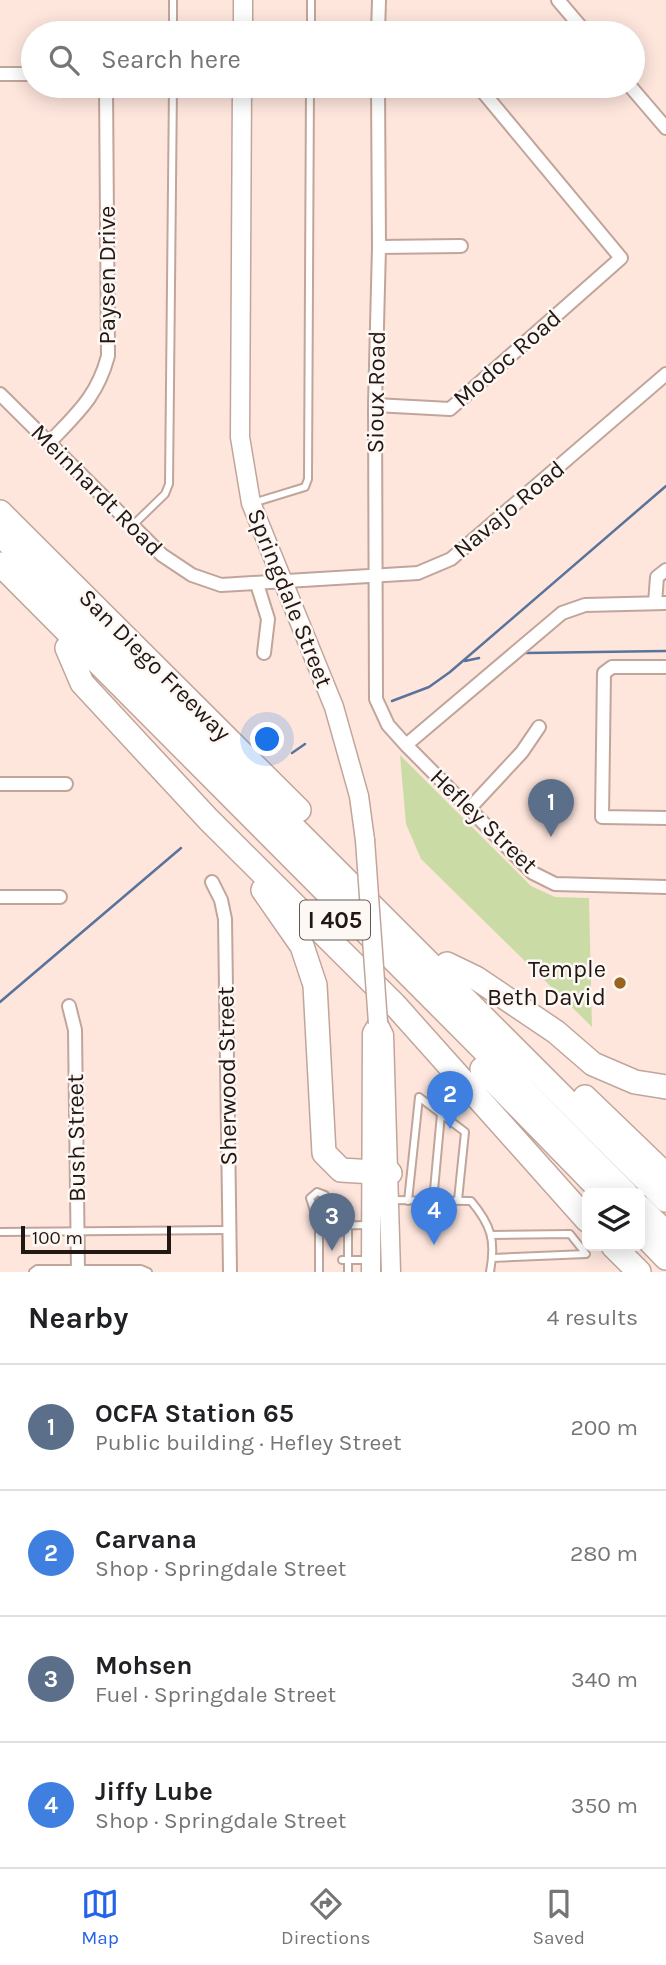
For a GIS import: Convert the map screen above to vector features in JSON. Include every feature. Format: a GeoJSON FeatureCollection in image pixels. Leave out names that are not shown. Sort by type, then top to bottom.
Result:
{"type":"FeatureCollection","features":[{"type":"Feature","properties":{"kind":"highway","name":"San Diego Freeway"},"geometry":{"type":"LineString","coordinates":[[0,512],[249,759],[447,964],[666,1175]]}},
{"type":"Feature","properties":{"kind":"highway"},"geometry":{"type":"LineString","coordinates":[[0,534],[666,1200]]}},
{"type":"Feature","properties":{"kind":"highway"},"geometry":{"type":"LineString","coordinates":[[0,564],[621,1188]]}},
{"type":"Feature","properties":{"kind":"highway","name":"San Diego Freeway"},"geometry":{"type":"LineString","coordinates":[[0,582],[333,919],[413,996],[598,1188]]}},
{"type":"Feature","properties":{"kind":"highway"},"geometry":{"type":"LineString","coordinates":[[67,648],[82,683],[208,819],[395,1005],[582,1214]]}},
{"type":"Feature","properties":{"kind":"highway"},"geometry":{"type":"LineString","coordinates":[[208,819],[285,918],[308,960],[319,1009],[321,1143],[324,1153],[341,1170],[380,1173]]}},
{"type":"Feature","properties":{"kind":"highway"},"geometry":{"type":"LineString","coordinates":[[447,964],[488,985],[556,1032],[593,1064],[635,1082],[666,1087]]}},
{"type":"Feature","properties":{"kind":"highway"},"geometry":{"type":"LineString","coordinates":[[645,1212],[666,1233]]}},
{"type":"Feature","properties":{"kind":"highway"},"geometry":{"type":"LineString","coordinates":[[645,1236],[666,1258]]}},
{"type":"Feature","properties":{"kind":"highway"},"geometry":{"type":"LineString","coordinates":[[618,1251],[639,1272]]}},
{"type":"Feature","properties":{"kind":"main road"},"geometry":{"type":"LineString","coordinates":[[243,0],[243,21]]}},
{"type":"Feature","properties":{"kind":"main road","name":"Springdale Street"},"geometry":{"type":"LineString","coordinates":[[242,98],[240,437],[251,503],[334,706],[359,796],[365,839],[379,1023],[372,1033],[380,1173],[370,1225],[371,1266]]}},
{"type":"Feature","properties":{"kind":"main road","name":"Springdale Street"},"geometry":{"type":"LineString","coordinates":[[380,1173],[399,1200],[391,1272]]}},
{"type":"Feature","properties":{"kind":"street"},"geometry":{"type":"LineString","coordinates":[[378,21],[379,0]]}},
{"type":"Feature","properties":{"kind":"street"},"geometry":{"type":"LineString","coordinates":[[558,0],[576,21]]}},
{"type":"Feature","properties":{"kind":"street"},"geometry":{"type":"LineString","coordinates":[[0,74],[21,74]]}},
{"type":"Feature","properties":{"kind":"street","name":"Paysen Drive"},"geometry":{"type":"LineString","coordinates":[[49,443],[89,401],[101,382],[108,356],[106,98]]}},
{"type":"Feature","properties":{"kind":"street","name":"Sioux Road"},"geometry":{"type":"LineString","coordinates":[[376,699],[378,98]]}},
{"type":"Feature","properties":{"kind":"street","name":"Modoc Road"},"geometry":{"type":"LineString","coordinates":[[375,405],[450,409],[621,258],[488,98]]}},
{"type":"Feature","properties":{"kind":"street"},"geometry":{"type":"LineString","coordinates":[[640,98],[666,128]]}},
{"type":"Feature","properties":{"kind":"street"},"geometry":{"type":"LineString","coordinates":[[379,247],[461,246]]}},
{"type":"Feature","properties":{"kind":"street","name":"Navajo Road"},"geometry":{"type":"LineString","coordinates":[[282,579],[375,578],[418,573],[451,559],[666,374]]}},
{"type":"Feature","properties":{"kind":"street","name":"Meinhardt Road"},"geometry":{"type":"LineString","coordinates":[[0,394],[162,555],[192,575],[221,585],[257,584],[282,579]]}},
{"type":"Feature","properties":{"kind":"street"},"geometry":{"type":"LineString","coordinates":[[406,745],[562,614],[585,605],[661,603],[657,577],[666,570]]}},
{"type":"Feature","properties":{"kind":"street"},"geometry":{"type":"LineString","coordinates":[[257,584],[268,619],[264,653]]}},
{"type":"Feature","properties":{"kind":"street"},"geometry":{"type":"LineString","coordinates":[[666,667],[612,667],[604,673],[602,817],[666,818]]}},
{"type":"Feature","properties":{"kind":"street","name":"Hefley Street"},"geometry":{"type":"LineString","coordinates":[[376,699],[388,725],[406,745],[534,873],[555,884],[666,887]]}},
{"type":"Feature","properties":{"kind":"street"},"geometry":{"type":"LineString","coordinates":[[469,808],[522,752],[539,727]]}},
{"type":"Feature","properties":{"kind":"street"},"geometry":{"type":"LineString","coordinates":[[0,784],[66,784]]}},
{"type":"Feature","properties":{"kind":"street","name":"Sherwood Street"},"geometry":{"type":"LineString","coordinates":[[212,882],[221,900],[225,919],[230,1272]]}},
{"type":"Feature","properties":{"kind":"street"},"geometry":{"type":"LineString","coordinates":[[0,897],[60,897]]}},
{"type":"Feature","properties":{"kind":"street","name":"Bush Street"},"geometry":{"type":"LineString","coordinates":[[69,1006],[75,1030],[78,1271]]}},
{"type":"Feature","properties":{"kind":"lane"},"geometry":{"type":"LineString","coordinates":[[173,0],[173,21]]}},
{"type":"Feature","properties":{"kind":"lane"},"geometry":{"type":"LineString","coordinates":[[311,0],[311,21]]}},
{"type":"Feature","properties":{"kind":"lane"},"geometry":{"type":"LineString","coordinates":[[132,526],[165,494],[169,484],[173,98]]}},
{"type":"Feature","properties":{"kind":"lane"},"geometry":{"type":"LineString","coordinates":[[251,503],[305,487],[308,479],[310,98]]}},
{"type":"Feature","properties":{"kind":"lane"},"geometry":{"type":"LineString","coordinates":[[458,1200],[465,1132],[419,1097],[399,1200],[471,1201],[487,1220],[491,1235],[490,1272]]}},
{"type":"Feature","properties":{"kind":"lane"},"geometry":{"type":"LineString","coordinates":[[433,1200],[441,1114]]}},
{"type":"Feature","properties":{"kind":"lane"},"geometry":{"type":"LineString","coordinates":[[319,1272],[319,1226],[310,1198],[311,1193],[325,1195]]}},
{"type":"Feature","properties":{"kind":"lane"},"geometry":{"type":"LineString","coordinates":[[340,1203],[348,1212],[345,1242],[348,1272]]}},
{"type":"Feature","properties":{"kind":"lane"},"geometry":{"type":"LineString","coordinates":[[319,1226],[370,1225]]}},
{"type":"Feature","properties":{"kind":"lane"},"geometry":{"type":"LineString","coordinates":[[0,1232],[230,1230]]}},
{"type":"Feature","properties":{"kind":"lane"},"geometry":{"type":"LineString","coordinates":[[491,1235],[570,1234],[586,1254],[492,1258]]}},
{"type":"Feature","properties":{"kind":"lane"},"geometry":{"type":"LineString","coordinates":[[345,1260],[371,1266]]}},
{"type":"Feature","properties":{"kind":"lane"},"geometry":{"type":"LineString","coordinates":[[33,1272],[37,1269],[141,1269],[148,1272]]}},
{"type":"Feature","properties":{"kind":"green space"},"geometry":{"type":"Polygon","coordinates":[[[400,755],[531,886],[555,897],[589,898],[592,1027],[421,859],[406,824],[400,755]]]}},
{"type":"Feature","properties":{"kind":"waterway"},"geometry":{"type":"LineString","coordinates":[[392,701],[429,687],[450,672],[666,486]]}},
{"type":"Feature","properties":{"kind":"waterway"},"geometry":{"type":"LineString","coordinates":[[526,653],[666,651]]}},
{"type":"Feature","properties":{"kind":"waterway"},"geometry":{"type":"LineString","coordinates":[[465,661],[479,658]]}},
{"type":"Feature","properties":{"kind":"waterway"},"geometry":{"type":"LineString","coordinates":[[292,753],[305,744]]}},
{"type":"Feature","properties":{"kind":"waterway"},"geometry":{"type":"LineString","coordinates":[[0,1002],[181,848]]}},
{"type":"Feature","properties":{"kind":"place","name":"OCFA Station 65"},"geometry":{"type":"Point","coordinates":[551,837]}},
{"type":"Feature","properties":{"kind":"place","name":"Temple Beth David"},"geometry":{"type":"Point","coordinates":[620,983]}},
{"type":"Feature","properties":{"kind":"place","name":"Carvana"},"geometry":{"type":"Point","coordinates":[450,1129]}},
{"type":"Feature","properties":{"kind":"place","name":"Jiffy Lube"},"geometry":{"type":"Point","coordinates":[434,1245]}},
{"type":"Feature","properties":{"kind":"place","name":"Mohsen"},"geometry":{"type":"Point","coordinates":[332,1251]}}]}
